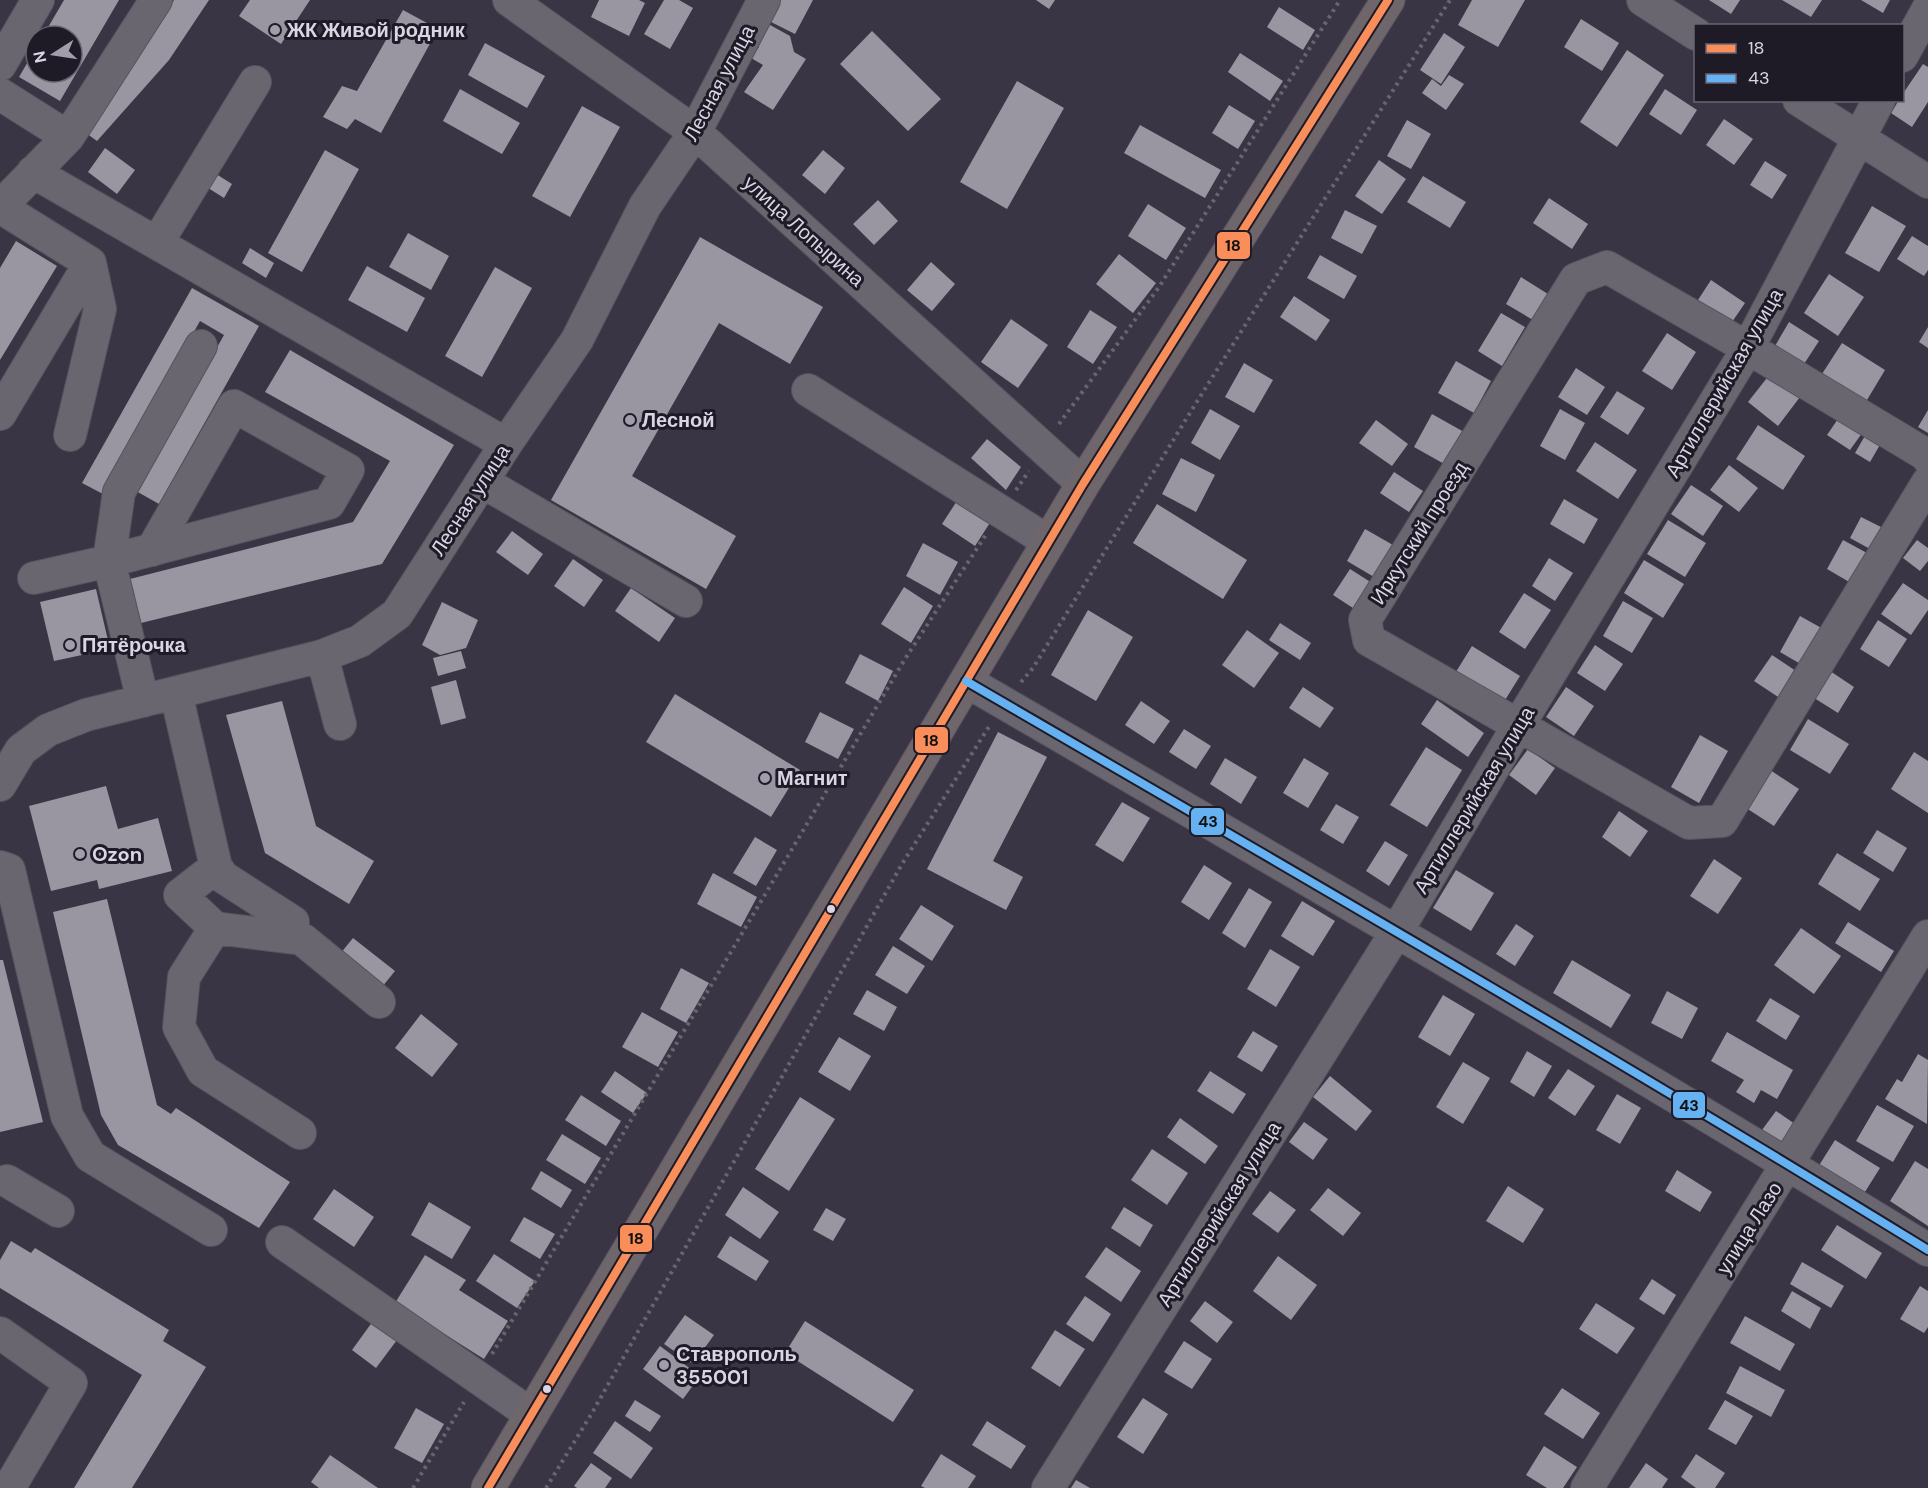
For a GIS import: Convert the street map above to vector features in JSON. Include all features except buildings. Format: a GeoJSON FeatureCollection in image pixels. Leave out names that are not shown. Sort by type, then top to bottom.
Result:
{"type":"FeatureCollection","features":[{"type":"Feature","properties":{"kind":"main road"},"geometry":{"type":"LineString","coordinates":[[488,1488],[1083,484],[1388,0]]}},
{"type":"Feature","properties":{"kind":"street"},"geometry":{"type":"LineString","coordinates":[[0,65],[38,0]]}},
{"type":"Feature","properties":{"kind":"street"},"geometry":{"type":"LineString","coordinates":[[70,435],[99,309],[90,263],[0,207],[68,137],[156,0]]}},
{"type":"Feature","properties":{"kind":"street","name":"улица Лопырина"},"geometry":{"type":"LineString","coordinates":[[509,0],[695,132],[1083,484]]}},
{"type":"Feature","properties":{"kind":"street","name":"Лесная улица"},"geometry":{"type":"LineString","coordinates":[[0,785],[21,750],[48,730],[86,715],[322,656],[360,641],[397,614],[506,444],[577,340],[645,206],[695,132],[764,0]]}},
{"type":"Feature","properties":{"kind":"street"},"geometry":{"type":"LineString","coordinates":[[1643,0],[1694,33]]}},
{"type":"Feature","properties":{"kind":"street"},"geometry":{"type":"LineString","coordinates":[[1904,52],[1928,9]]}},
{"type":"Feature","properties":{"kind":"street"},"geometry":{"type":"LineString","coordinates":[[158,243],[255,82]]}},
{"type":"Feature","properties":{"kind":"street"},"geometry":{"type":"LineString","coordinates":[[0,94],[68,137]]}},
{"type":"Feature","properties":{"kind":"street"},"geometry":{"type":"LineString","coordinates":[[1802,102],[1928,182]]}},
{"type":"Feature","properties":{"kind":"street","name":"Артиллерийская улица"},"geometry":{"type":"LineString","coordinates":[[1048,1488],[1397,930],[1748,348],[1878,102]]}},
{"type":"Feature","properties":{"kind":"street"},"geometry":{"type":"LineString","coordinates":[[33,172],[506,444]]}},
{"type":"Feature","properties":{"kind":"street"},"geometry":{"type":"LineString","coordinates":[[0,414],[90,263]]}},
{"type":"Feature","properties":{"kind":"street","name":"Иркутский проезд"},"geometry":{"type":"LineString","coordinates":[[1928,458],[1748,348],[1607,267],[1576,279],[1365,620],[1369,640],[1689,824],[1722,821],[1928,483]]}},
{"type":"Feature","properties":{"kind":"street"},"geometry":{"type":"LineString","coordinates":[[143,701],[109,561],[119,492],[201,346]]}},
{"type":"Feature","properties":{"kind":"street"},"geometry":{"type":"LineString","coordinates":[[808,390],[1049,542]]}},
{"type":"Feature","properties":{"kind":"street"},"geometry":{"type":"LineString","coordinates":[[34,578],[109,561],[152,550],[329,503],[348,470],[234,406],[152,550]]}},
{"type":"Feature","properties":{"kind":"street"},"geometry":{"type":"LineString","coordinates":[[483,482],[686,601]]}},
{"type":"Feature","properties":{"kind":"street"},"geometry":{"type":"LineString","coordinates":[[322,656],[340,724]]}},
{"type":"Feature","properties":{"kind":"street"},"geometry":{"type":"LineString","coordinates":[[966,681],[1397,930],[1928,1250]]}},
{"type":"Feature","properties":{"kind":"street"},"geometry":{"type":"LineString","coordinates":[[176,693],[216,867],[223,877],[293,922]]}},
{"type":"Feature","properties":{"kind":"street"},"geometry":{"type":"LineString","coordinates":[[0,867],[9,870],[67,1116],[90,1156],[211,1230]]}},
{"type":"Feature","properties":{"kind":"street"},"geometry":{"type":"LineString","coordinates":[[216,867],[180,895],[215,928],[302,939],[379,1002]]}},
{"type":"Feature","properties":{"kind":"street"},"geometry":{"type":"LineString","coordinates":[[215,928],[184,977],[179,1027],[203,1071],[300,1133]]}},
{"type":"Feature","properties":{"kind":"street","name":"улица Лазо"},"geometry":{"type":"LineString","coordinates":[[1587,1488],[1928,936]]}},
{"type":"Feature","properties":{"kind":"street"},"geometry":{"type":"LineString","coordinates":[[2,1183],[57,1211]]}},
{"type":"Feature","properties":{"kind":"street"},"geometry":{"type":"LineString","coordinates":[[282,1242],[532,1414]]}},
{"type":"Feature","properties":{"kind":"street"},"geometry":{"type":"LineString","coordinates":[[0,1333],[71,1383],[9,1488]]}},
{"type":"Feature","properties":{"kind":"path"},"geometry":{"type":"LineString","coordinates":[[413,1488],[905,658],[1044,448],[1159,286],[1340,0]]}},
{"type":"Feature","properties":{"kind":"path"},"geometry":{"type":"LineString","coordinates":[[546,1488],[592,1413],[902,864],[1004,703],[1033,668],[1193,408],[1450,0]]}},
{"type":"Feature","properties":{"kind":"transit line","name":"18"},"geometry":{"type":"LineString","coordinates":[[488,1488],[1083,484],[1388,0]]}},
{"type":"Feature","properties":{"kind":"transit line","name":"43"},"geometry":{"type":"LineString","coordinates":[[966,681],[1569,1034],[1928,1250]]}},
{"type":"Feature","properties":{"kind":"place","name":"ЖК Живой родник"},"geometry":{"type":"Point","coordinates":[275,30]}},
{"type":"Feature","properties":{"kind":"place","name":"Лесной"},"geometry":{"type":"Point","coordinates":[630,420]}},
{"type":"Feature","properties":{"kind":"place","name":"Пятёрочка"},"geometry":{"type":"Point","coordinates":[70,645]}},
{"type":"Feature","properties":{"kind":"place","name":"Магнит"},"geometry":{"type":"Point","coordinates":[765,778]}},
{"type":"Feature","properties":{"kind":"place","name":"Ozon"},"geometry":{"type":"Point","coordinates":[80,854]}},
{"type":"Feature","properties":{"kind":"place","name":"Ставрополь 355001"},"geometry":{"type":"Point","coordinates":[664,1365]}}]}
